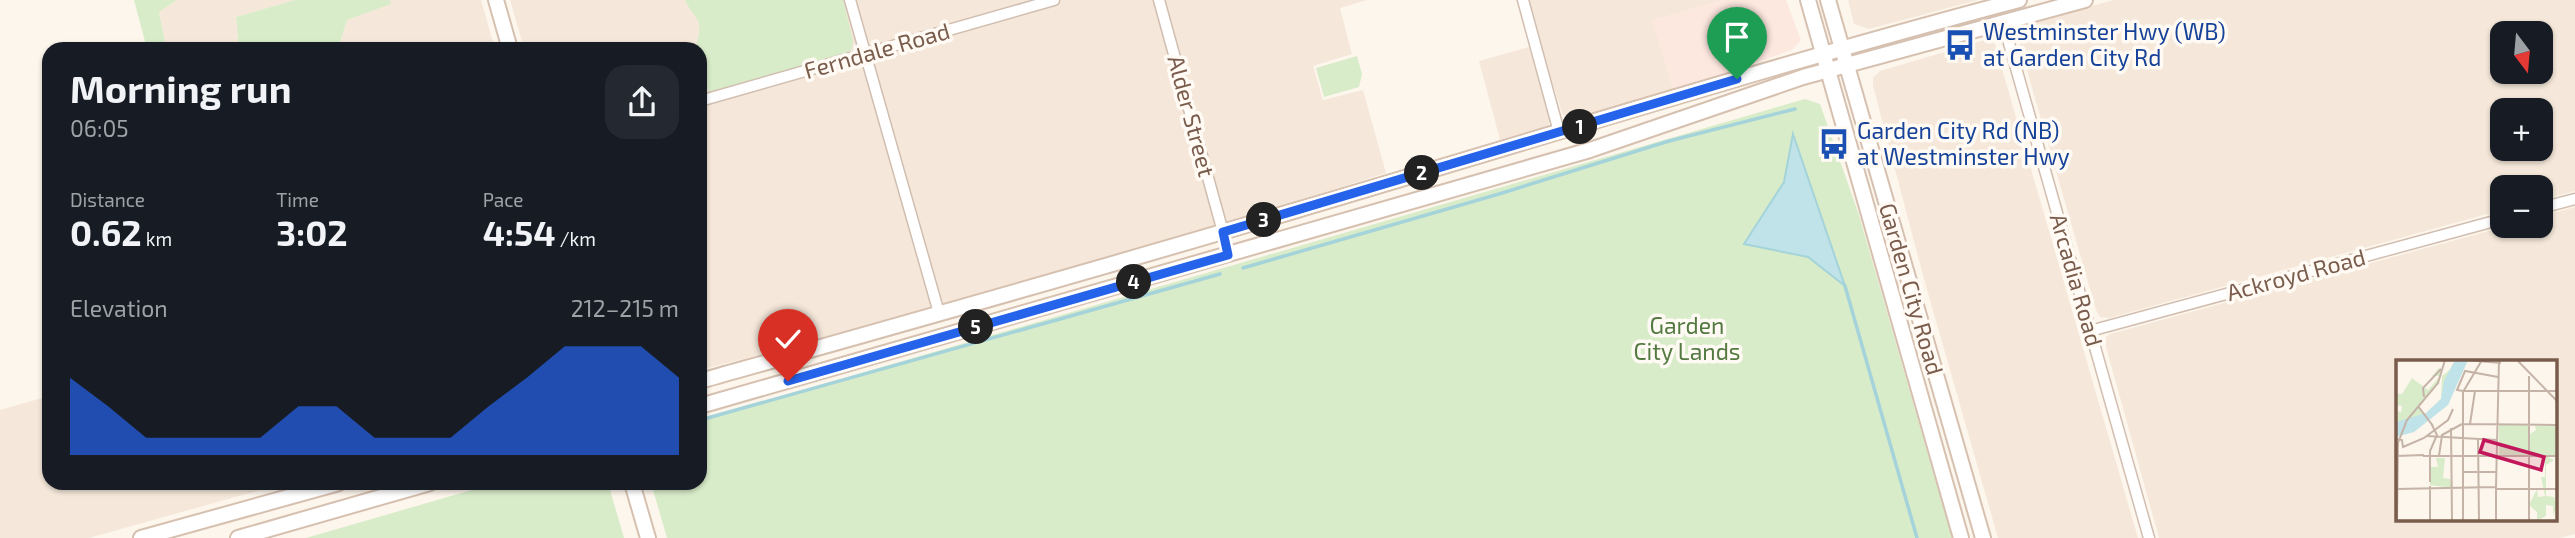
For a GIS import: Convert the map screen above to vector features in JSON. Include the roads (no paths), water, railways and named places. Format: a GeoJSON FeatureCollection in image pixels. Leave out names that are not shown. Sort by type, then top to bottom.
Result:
{"type":"FeatureCollection","features":[{"type":"Feature","properties":{"kind":"main road"},"geometry":{"type":"LineString","coordinates":[[496,0],[508,42]]}},
{"type":"Feature","properties":{"kind":"main road","name":"Garden City Road"},"geometry":{"type":"LineString","coordinates":[[1808,0],[1961,538]]}},
{"type":"Feature","properties":{"kind":"main road","name":"Garden City Road"},"geometry":{"type":"LineString","coordinates":[[1828,0],[1983,538]]}},
{"type":"Feature","properties":{"kind":"main road"},"geometry":{"type":"LineString","coordinates":[[707,379],[1223,232],[1823,53],[2019,0]]}},
{"type":"Feature","properties":{"kind":"main road"},"geometry":{"type":"LineString","coordinates":[[707,404],[1590,150],[1748,94],[1828,70],[2085,0]]}},
{"type":"Feature","properties":{"kind":"main road"},"geometry":{"type":"LineString","coordinates":[[1223,232],[1228,255]]}},
{"type":"Feature","properties":{"kind":"main road"},"geometry":{"type":"LineString","coordinates":[[141,538],[313,490]]}},
{"type":"Feature","properties":{"kind":"main road"},"geometry":{"type":"LineString","coordinates":[[238,538],[406,490]]}},
{"type":"Feature","properties":{"kind":"main road"},"geometry":{"type":"LineString","coordinates":[[634,490],[648,538]]}},
{"type":"Feature","properties":{"kind":"street"},"geometry":{"type":"LineString","coordinates":[[850,0],[939,313]]}},
{"type":"Feature","properties":{"kind":"street","name":"Ferndale Road"},"geometry":{"type":"LineString","coordinates":[[707,100],[1054,0]]}},
{"type":"Feature","properties":{"kind":"street","name":"Alder Street"},"geometry":{"type":"LineString","coordinates":[[1159,0],[1223,232]]}},
{"type":"Feature","properties":{"kind":"street"},"geometry":{"type":"LineString","coordinates":[[1522,0],[1559,132]]}},
{"type":"Feature","properties":{"kind":"street","name":"Arcadia Road"},"geometry":{"type":"LineString","coordinates":[[2003,23],[2149,538]]}},
{"type":"Feature","properties":{"kind":"street"},"geometry":{"type":"LineString","coordinates":[[2553,205],[2575,199]]}},
{"type":"Feature","properties":{"kind":"street","name":"Ackroyd Road"},"geometry":{"type":"LineString","coordinates":[[2091,331],[2490,222]]}},
{"type":"Feature","properties":{"kind":"water"},"geometry":{"type":"Polygon","coordinates":[[[1793,134],[1845,286],[1808,257],[1744,244],[1784,182],[1793,134]]]}},
{"type":"Feature","properties":{"kind":"waterway"},"geometry":{"type":"LineString","coordinates":[[1243,268],[1499,194],[1669,141],[1795,109]]}},
{"type":"Feature","properties":{"kind":"waterway"},"geometry":{"type":"LineString","coordinates":[[707,418],[1220,274]]}},
{"type":"Feature","properties":{"kind":"waterway"},"geometry":{"type":"LineString","coordinates":[[1845,286],[1917,538]]}},
{"type":"Feature","properties":{"kind":"place","name":"Westminster Hwy (WB) at Garden City Rd"},"geometry":{"type":"Point","coordinates":[1960,45]}},
{"type":"Feature","properties":{"kind":"place","name":"Garden City Rd (NB) at Westminster Hwy"},"geometry":{"type":"Point","coordinates":[1834,144]}},
{"type":"Feature","properties":{"kind":"park label","name":"Garden City Lands"},"geometry":{"type":"Point","coordinates":[1687,339]}}]}
